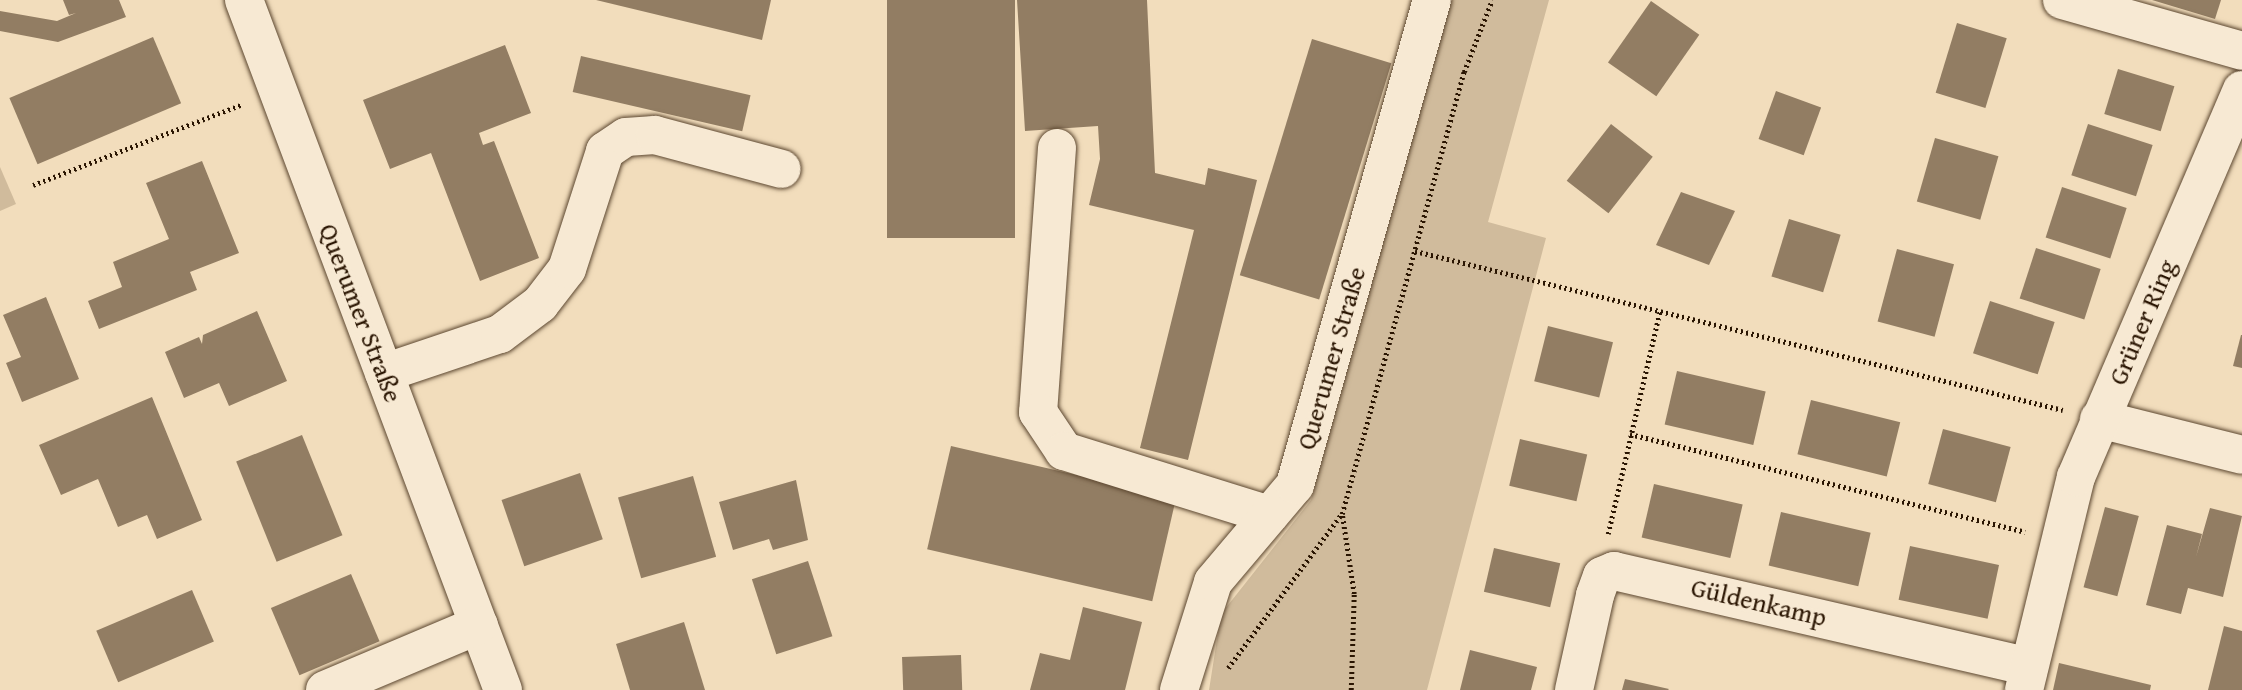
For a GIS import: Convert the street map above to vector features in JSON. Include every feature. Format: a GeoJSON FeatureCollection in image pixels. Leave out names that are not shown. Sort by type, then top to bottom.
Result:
{"type":"FeatureCollection","features":[{"type":"Feature","properties":{"kind":"street","name":"Querumer Straße"},"geometry":{"type":"LineString","coordinates":[[244,0],[503,690]]}},
{"type":"Feature","properties":{"kind":"street","name":"Querumer Straße"},"geometry":{"type":"LineString","coordinates":[[1179,690],[1213,582],[1295,485],[1432,0]]}},
{"type":"Feature","properties":{"kind":"street"},"geometry":{"type":"LineString","coordinates":[[2062,0],[2242,51]]}},
{"type":"Feature","properties":{"kind":"street","name":"Grüner Ring"},"geometry":{"type":"LineString","coordinates":[[2242,90],[2099,419],[2242,455]]}},
{"type":"Feature","properties":{"kind":"street"},"geometry":{"type":"LineString","coordinates":[[384,373],[500,334],[540,304],[567,269],[605,152],[626,137],[655,135],[782,169]]}},
{"type":"Feature","properties":{"kind":"street"},"geometry":{"type":"LineString","coordinates":[[1057,148],[1038,412],[1064,451],[1269,515]]}},
{"type":"Feature","properties":{"kind":"street","name":"Güldenkamp"},"geometry":{"type":"LineString","coordinates":[[1602,576],[1641,574],[2026,678],[2060,540],[2099,419]]}},
{"type":"Feature","properties":{"kind":"street"},"geometry":{"type":"LineString","coordinates":[[1574,690],[1602,576]]}},
{"type":"Feature","properties":{"kind":"street"},"geometry":{"type":"LineString","coordinates":[[325,690],[479,625]]}},
{"type":"Feature","properties":{"kind":"path"},"geometry":{"type":"LineString","coordinates":[[1220,679],[1342,514],[1464,72],[1492,0]]}},
{"type":"Feature","properties":{"kind":"path"},"geometry":{"type":"LineString","coordinates":[[33,185],[251,101]]}},
{"type":"Feature","properties":{"kind":"path"},"geometry":{"type":"LineString","coordinates":[[1415,251],[2099,419]]}},
{"type":"Feature","properties":{"kind":"path"},"geometry":{"type":"LineString","coordinates":[[1602,576],[1630,433],[1660,311]]}},
{"type":"Feature","properties":{"kind":"path"},"geometry":{"type":"LineString","coordinates":[[1630,433],[2060,540]]}},
{"type":"Feature","properties":{"kind":"path"},"geometry":{"type":"LineString","coordinates":[[1342,514],[1353,584],[1351,690]]}},
{"type":"Feature","properties":{"kind":"shaded area"},"geometry":{"type":"Polygon","coordinates":[[[1451,0],[1549,0],[1488,222],[1546,238],[1427,690],[1209,690],[1221,614],[1311,500],[1451,0]]]}},
{"type":"Feature","properties":{"kind":"shaded area"},"geometry":{"type":"Polygon","coordinates":[[[0,167],[16,204],[0,211],[0,167]]]}},
{"type":"Feature","properties":{"kind":"building"},"geometry":{"type":"Polygon","coordinates":[[[63,0],[119,0],[126,17],[58,42],[0,31],[0,11],[57,21],[76,13],[69,15],[63,0]]]}},
{"type":"Feature","properties":{"kind":"building"},"geometry":{"type":"Polygon","coordinates":[[[596,0],[771,0],[762,40],[596,0]]]}},
{"type":"Feature","properties":{"kind":"building"},"geometry":{"type":"Polygon","coordinates":[[[887,0],[1015,0],[1015,238],[887,238],[887,0]]]}},
{"type":"Feature","properties":{"kind":"building"},"geometry":{"type":"Polygon","coordinates":[[[1017,0],[1147,0],[1155,173],[1205,185],[1208,168],[1257,180],[1188,460],[1140,448],[1194,230],[1089,205],[1100,159],[1098,126],[1025,131],[1017,0]]]}},
{"type":"Feature","properties":{"kind":"building"},"geometry":{"type":"Polygon","coordinates":[[[2152,0],[2221,0],[2215,19],[2152,0]]]}},
{"type":"Feature","properties":{"kind":"building"},"geometry":{"type":"Polygon","coordinates":[[[1651,1],[1699,35],[1656,96],[1608,62],[1651,1]]]}},
{"type":"Feature","properties":{"kind":"building"},"geometry":{"type":"Polygon","coordinates":[[[1957,23],[2007,38],[1985,108],[1936,93],[1957,23]]]}},
{"type":"Feature","properties":{"kind":"building"},"geometry":{"type":"Polygon","coordinates":[[[153,37],[181,103],[38,164],[9,98],[153,37]]]}},
{"type":"Feature","properties":{"kind":"building"},"geometry":{"type":"Polygon","coordinates":[[[1312,39],[1391,63],[1319,299],[1240,275],[1312,39]]]}},
{"type":"Feature","properties":{"kind":"building"},"geometry":{"type":"Polygon","coordinates":[[[505,45],[531,113],[479,133],[483,145],[494,141],[539,258],[480,281],[431,153],[390,169],[363,100],[505,45]]]}},
{"type":"Feature","properties":{"kind":"building"},"geometry":{"type":"Polygon","coordinates":[[[581,56],[751,95],[742,131],[573,92],[581,56]]]}},
{"type":"Feature","properties":{"kind":"building"},"geometry":{"type":"Polygon","coordinates":[[[2118,69],[2174,86],[2161,131],[2104,114],[2118,69]]]}},
{"type":"Feature","properties":{"kind":"building"},"geometry":{"type":"Polygon","coordinates":[[[1776,91],[1821,107],[1804,155],[1759,139],[1776,91]]]}},
{"type":"Feature","properties":{"kind":"building"},"geometry":{"type":"Polygon","coordinates":[[[1611,124],[1653,157],[1608,213],[1567,181],[1611,124]]]}},
{"type":"Feature","properties":{"kind":"building"},"geometry":{"type":"Polygon","coordinates":[[[2088,124],[2153,145],[2136,196],[2071,175],[2088,124]]]}},
{"type":"Feature","properties":{"kind":"building"},"geometry":{"type":"Polygon","coordinates":[[[1935,138],[1998,156],[1980,220],[1917,201],[1935,138]]]}},
{"type":"Feature","properties":{"kind":"building"},"geometry":{"type":"Polygon","coordinates":[[[202,161],[239,253],[190,272],[197,290],[99,329],[88,301],[122,287],[113,262],[169,239],[146,183],[202,161]]]}},
{"type":"Feature","properties":{"kind":"building"},"geometry":{"type":"Polygon","coordinates":[[[2062,187],[2127,208],[2110,258],[2046,237],[2062,187]]]}},
{"type":"Feature","properties":{"kind":"building"},"geometry":{"type":"Polygon","coordinates":[[[1681,192],[1735,211],[1709,265],[1656,245],[1681,192]]]}},
{"type":"Feature","properties":{"kind":"building"},"geometry":{"type":"Polygon","coordinates":[[[1789,219],[1841,235],[1823,292],[1771,276],[1789,219]]]}},
{"type":"Feature","properties":{"kind":"building"},"geometry":{"type":"Polygon","coordinates":[[[2036,248],[2101,269],[2084,319],[2020,298],[2036,248]]]}},
{"type":"Feature","properties":{"kind":"building"},"geometry":{"type":"Polygon","coordinates":[[[1897,249],[1954,264],[1935,337],[1878,321],[1897,249]]]}},
{"type":"Feature","properties":{"kind":"building"},"geometry":{"type":"Polygon","coordinates":[[[46,297],[79,379],[22,402],[6,363],[21,357],[3,315],[46,297]]]}},
{"type":"Feature","properties":{"kind":"building"},"geometry":{"type":"Polygon","coordinates":[[[1990,301],[2055,322],[2038,374],[1973,353],[1990,301]]]}},
{"type":"Feature","properties":{"kind":"building"},"geometry":{"type":"Polygon","coordinates":[[[257,311],[287,381],[229,406],[219,383],[184,398],[165,352],[199,337],[202,344],[203,335],[257,311]]]}},
{"type":"Feature","properties":{"kind":"building"},"geometry":{"type":"Polygon","coordinates":[[[1548,326],[1613,342],[1599,398],[1534,381],[1548,326]]]}},
{"type":"Feature","properties":{"kind":"building"},"geometry":{"type":"Polygon","coordinates":[[[2242,335],[2242,368],[2233,366],[2242,335]]]}},
{"type":"Feature","properties":{"kind":"building"},"geometry":{"type":"Polygon","coordinates":[[[1677,371],[1766,391],[1753,445],[1665,425],[1677,371]]]}},
{"type":"Feature","properties":{"kind":"building"},"geometry":{"type":"Polygon","coordinates":[[[152,397],[202,520],[157,539],[147,515],[118,527],[98,479],[61,495],[39,445],[152,397]]]}},
{"type":"Feature","properties":{"kind":"building"},"geometry":{"type":"Polygon","coordinates":[[[1811,400],[1900,422],[1887,477],[1797,454],[1811,400]]]}},
{"type":"Feature","properties":{"kind":"building"},"geometry":{"type":"Polygon","coordinates":[[[1943,429],[2011,447],[1996,502],[1928,484],[1943,429]]]}},
{"type":"Feature","properties":{"kind":"building"},"geometry":{"type":"Polygon","coordinates":[[[302,435],[342,535],[277,562],[236,462],[302,435]]]}},
{"type":"Feature","properties":{"kind":"building"},"geometry":{"type":"Polygon","coordinates":[[[1520,439],[1587,455],[1576,501],[1509,486],[1520,439]]]}},
{"type":"Feature","properties":{"kind":"building"},"geometry":{"type":"Polygon","coordinates":[[[951,446],[1176,498],[1152,601],[927,549],[951,446]]]}},
{"type":"Feature","properties":{"kind":"building"},"geometry":{"type":"Polygon","coordinates":[[[580,473],[603,539],[524,566],[502,500],[580,473]]]}},
{"type":"Feature","properties":{"kind":"building"},"geometry":{"type":"Polygon","coordinates":[[[693,476],[716,557],[641,578],[618,497],[693,476]]]}},
{"type":"Feature","properties":{"kind":"building"},"geometry":{"type":"Polygon","coordinates":[[[796,480],[808,540],[773,550],[769,539],[733,550],[719,502],[796,480]]]}},
{"type":"Feature","properties":{"kind":"building"},"geometry":{"type":"Polygon","coordinates":[[[1654,484],[1743,504],[1730,558],[1642,538],[1654,484]]]}},
{"type":"Feature","properties":{"kind":"building"},"geometry":{"type":"Polygon","coordinates":[[[2105,507],[2139,516],[2117,596],[2084,587],[2105,507]]]}},
{"type":"Feature","properties":{"kind":"building"},"geometry":{"type":"Polygon","coordinates":[[[2210,508],[2242,516],[2223,597],[2188,588],[2181,614],[2146,605],[2167,525],[2202,534],[2196,557],[2210,508]]]}},
{"type":"Feature","properties":{"kind":"building"},"geometry":{"type":"Polygon","coordinates":[[[1781,512],[1871,533],[1858,586],[1769,566],[1781,512]]]}},
{"type":"Feature","properties":{"kind":"building"},"geometry":{"type":"Polygon","coordinates":[[[1910,546],[1999,565],[1988,619],[1899,600],[1910,546]]]}},
{"type":"Feature","properties":{"kind":"building"},"geometry":{"type":"Polygon","coordinates":[[[1494,548],[1560,563],[1550,607],[1484,592],[1494,548]]]}},
{"type":"Feature","properties":{"kind":"building"},"geometry":{"type":"Polygon","coordinates":[[[808,561],[832,636],[776,654],[752,579],[808,561]]]}},
{"type":"Feature","properties":{"kind":"building"},"geometry":{"type":"Polygon","coordinates":[[[351,574],[380,641],[299,675],[271,608],[351,574]]]}},
{"type":"Feature","properties":{"kind":"building"},"geometry":{"type":"Polygon","coordinates":[[[192,590],[214,642],[118,682],[96,631],[192,590]]]}},
{"type":"Feature","properties":{"kind":"building"},"geometry":{"type":"Polygon","coordinates":[[[1083,607],[1142,622],[1125,690],[1030,690],[1040,653],[1070,660],[1083,607]]]}},
{"type":"Feature","properties":{"kind":"building"},"geometry":{"type":"Polygon","coordinates":[[[684,622],[705,690],[630,690],[616,644],[684,622]]]}},
{"type":"Feature","properties":{"kind":"building"},"geometry":{"type":"Polygon","coordinates":[[[2224,626],[2242,631],[2242,690],[2208,690],[2224,626]]]}},
{"type":"Feature","properties":{"kind":"building"},"geometry":{"type":"Polygon","coordinates":[[[1470,650],[1537,667],[1531,690],[1460,690],[1470,650]]]}},
{"type":"Feature","properties":{"kind":"building"},"geometry":{"type":"Polygon","coordinates":[[[961,655],[962,690],[903,690],[902,657],[961,655]]]}},
{"type":"Feature","properties":{"kind":"building"},"geometry":{"type":"Polygon","coordinates":[[[2059,663],[2151,685],[2150,690],[2053,690],[2059,663]]]}},
{"type":"Feature","properties":{"kind":"building"},"geometry":{"type":"Polygon","coordinates":[[[1625,679],[1669,689],[1622,690],[1625,679]]]}}]}
